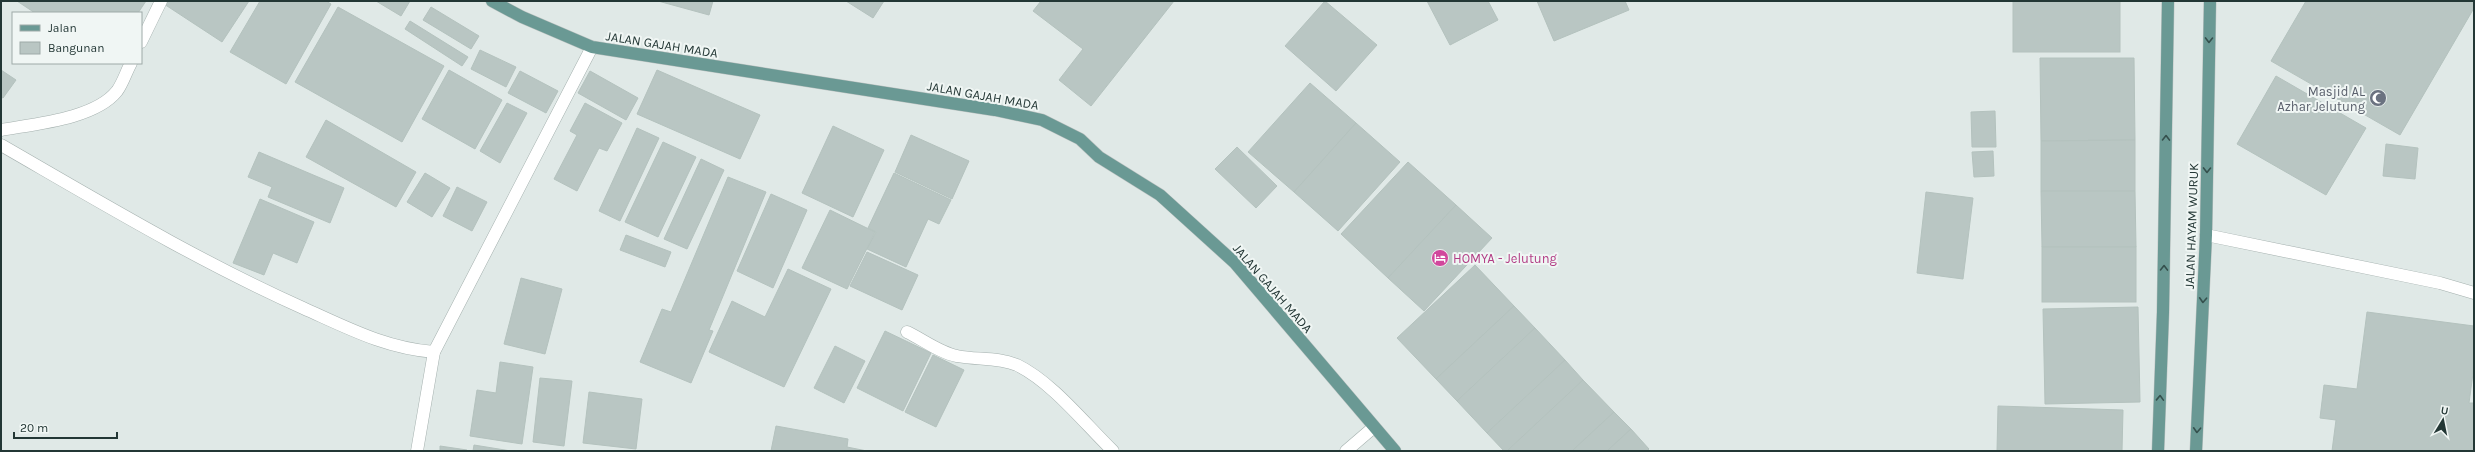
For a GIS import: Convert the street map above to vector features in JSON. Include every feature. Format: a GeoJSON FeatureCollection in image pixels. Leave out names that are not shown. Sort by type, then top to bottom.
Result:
{"type":"FeatureCollection","features":[{"type":"Feature","properties":{"kind":"main road","name":"JALAN GAJAH MADA"},"geometry":{"type":"LineString","coordinates":[[492,1],[522,17],[592,47],[995,110],[1042,120],[1080,139],[1099,157],[1160,195],[1235,263],[1395,451]]}},
{"type":"Feature","properties":{"kind":"main road","name":"JALAN HAYAM WURUK"},"geometry":{"type":"LineString","coordinates":[[2158,451],[2163,304],[2168,1]]}},
{"type":"Feature","properties":{"kind":"main road","name":"JALAN HAYAM WURUK"},"geometry":{"type":"LineString","coordinates":[[2196,451],[2206,235],[2210,1]]}},
{"type":"Feature","properties":{"kind":"street"},"geometry":{"type":"LineString","coordinates":[[142,40],[161,1]]}},
{"type":"Feature","properties":{"kind":"street"},"geometry":{"type":"LineString","coordinates":[[417,451],[434,352],[592,47]]}},
{"type":"Feature","properties":{"kind":"street"},"geometry":{"type":"LineString","coordinates":[[1,130],[64,119],[91,110],[117,92],[131,64]]}},
{"type":"Feature","properties":{"kind":"street"},"geometry":{"type":"LineString","coordinates":[[1,145],[160,237],[237,279],[373,339],[405,350],[434,352]]}},
{"type":"Feature","properties":{"kind":"street"},"geometry":{"type":"LineString","coordinates":[[2206,235],[2440,283],[2474,293]]}},
{"type":"Feature","properties":{"kind":"street"},"geometry":{"type":"LineString","coordinates":[[907,332],[954,356],[992,359],[1015,364],[1028,371],[1057,395],[1113,451]]}},
{"type":"Feature","properties":{"kind":"street"},"geometry":{"type":"LineString","coordinates":[[1346,451],[1374,427]]}},
{"type":"Feature","properties":{"kind":"building"},"geometry":{"type":"Polygon","coordinates":[[[17,1],[146,1],[139,12],[34,12],[17,1]]]}},
{"type":"Feature","properties":{"kind":"building"},"geometry":{"type":"Polygon","coordinates":[[[166,1],[249,1],[222,42],[164,4],[166,1]]]}},
{"type":"Feature","properties":{"kind":"building"},"geometry":{"type":"Polygon","coordinates":[[[260,1],[326,1],[331,4],[286,84],[230,52],[260,1]]]}},
{"type":"Feature","properties":{"kind":"building"},"geometry":{"type":"Polygon","coordinates":[[[376,1],[410,1],[401,16],[376,1]]]}},
{"type":"Feature","properties":{"kind":"building"},"geometry":{"type":"Polygon","coordinates":[[[658,1],[713,1],[709,15],[658,1]]]}},
{"type":"Feature","properties":{"kind":"building"},"geometry":{"type":"Polygon","coordinates":[[[846,1],[884,1],[873,18],[846,1]]]}},
{"type":"Feature","properties":{"kind":"building"},"geometry":{"type":"Polygon","coordinates":[[[1041,1],[1174,1],[1091,106],[1059,80],[1083,49],[1033,11],[1041,1]]]}},
{"type":"Feature","properties":{"kind":"building"},"geometry":{"type":"Polygon","coordinates":[[[1325,1],[1377,45],[1336,91],[1285,46],[1325,1]]]}},
{"type":"Feature","properties":{"kind":"building"},"geometry":{"type":"Polygon","coordinates":[[[1427,1],[1488,1],[1498,20],[1450,45],[1427,1]]]}},
{"type":"Feature","properties":{"kind":"building"},"geometry":{"type":"Polygon","coordinates":[[[1537,1],[1625,1],[1629,10],[1554,41],[1537,1]]]}},
{"type":"Feature","properties":{"kind":"building"},"geometry":{"type":"Polygon","coordinates":[[[2013,1],[2120,1],[2120,52],[2013,52],[2013,1]]]}},
{"type":"Feature","properties":{"kind":"building","name":"Masjid AL Azhar Jelutung"},"geometry":{"type":"Polygon","coordinates":[[[2306,1],[2474,1],[2474,8],[2400,135],[2271,61],[2306,1]]]}},
{"type":"Feature","properties":{"kind":"building"},"geometry":{"type":"Polygon","coordinates":[[[338,7],[444,66],[402,142],[295,82],[338,7]]]}},
{"type":"Feature","properties":{"kind":"building"},"geometry":{"type":"Polygon","coordinates":[[[431,7],[479,36],[471,49],[423,20],[431,7]]]}},
{"type":"Feature","properties":{"kind":"building"},"geometry":{"type":"Polygon","coordinates":[[[410,21],[468,57],[462,66],[405,29],[410,21]]]}},
{"type":"Feature","properties":{"kind":"building"},"geometry":{"type":"Polygon","coordinates":[[[480,50],[516,67],[506,87],[471,69],[480,50]]]}},
{"type":"Feature","properties":{"kind":"building"},"geometry":{"type":"Polygon","coordinates":[[[2040,58],[2134,58],[2135,140],[2041,141],[2040,58]]]}},
{"type":"Feature","properties":{"kind":"building"},"geometry":{"type":"Polygon","coordinates":[[[1,70],[16,80],[3,98],[1,97],[1,70]]]}},
{"type":"Feature","properties":{"kind":"building"},"geometry":{"type":"Polygon","coordinates":[[[449,70],[502,100],[475,149],[422,119],[449,70]]]}},
{"type":"Feature","properties":{"kind":"building"},"geometry":{"type":"Polygon","coordinates":[[[657,70],[760,115],[740,159],[637,114],[657,70]]]}},
{"type":"Feature","properties":{"kind":"building"},"geometry":{"type":"Polygon","coordinates":[[[520,71],[558,91],[546,113],[508,93],[520,71]]]}},
{"type":"Feature","properties":{"kind":"building"},"geometry":{"type":"Polygon","coordinates":[[[590,71],[638,98],[626,120],[578,93],[590,71]]]}},
{"type":"Feature","properties":{"kind":"building"},"geometry":{"type":"Polygon","coordinates":[[[2276,76],[2366,128],[2326,195],[2237,144],[2276,76]]]}},
{"type":"Feature","properties":{"kind":"building"},"geometry":{"type":"Polygon","coordinates":[[[1310,83],[1356,123],[1294,192],[1248,152],[1310,83]]]}},
{"type":"Feature","properties":{"kind":"building"},"geometry":{"type":"Polygon","coordinates":[[[507,103],[527,113],[500,163],[480,151],[507,103]]]}},
{"type":"Feature","properties":{"kind":"building"},"geometry":{"type":"Polygon","coordinates":[[[585,103],[622,123],[607,151],[599,148],[577,191],[554,179],[577,135],[570,131],[585,103]]]}},
{"type":"Feature","properties":{"kind":"building"},"geometry":{"type":"Polygon","coordinates":[[[1995,111],[1996,147],[1972,147],[1971,112],[1995,111]]]}},
{"type":"Feature","properties":{"kind":"building"},"geometry":{"type":"Polygon","coordinates":[[[326,120],[416,172],[396,207],[306,157],[326,120]]]}},
{"type":"Feature","properties":{"kind":"building"},"geometry":{"type":"Polygon","coordinates":[[[1356,123],[1400,162],[1338,231],[1294,192],[1356,123]]]}},
{"type":"Feature","properties":{"kind":"building"},"geometry":{"type":"Polygon","coordinates":[[[833,126],[884,150],[853,217],[802,193],[833,126]]]}},
{"type":"Feature","properties":{"kind":"building"},"geometry":{"type":"Polygon","coordinates":[[[637,128],[659,138],[620,221],[599,211],[637,128]]]}},
{"type":"Feature","properties":{"kind":"building"},"geometry":{"type":"Polygon","coordinates":[[[911,135],[969,161],[952,199],[895,172],[911,135]]]}},
{"type":"Feature","properties":{"kind":"building"},"geometry":{"type":"Polygon","coordinates":[[[2135,140],[2135,191],[2041,191],[2041,141],[2135,140]]]}},
{"type":"Feature","properties":{"kind":"building"},"geometry":{"type":"Polygon","coordinates":[[[663,142],[696,157],[658,237],[625,222],[663,142]]]}},
{"type":"Feature","properties":{"kind":"building"},"geometry":{"type":"Polygon","coordinates":[[[2386,144],[2418,148],[2415,179],[2383,176],[2386,144]]]}},
{"type":"Feature","properties":{"kind":"building"},"geometry":{"type":"Polygon","coordinates":[[[1237,147],[1277,186],[1256,208],[1215,169],[1237,147]]]}},
{"type":"Feature","properties":{"kind":"building"},"geometry":{"type":"Polygon","coordinates":[[[1993,151],[1994,176],[1974,177],[1972,152],[1993,151]]]}},
{"type":"Feature","properties":{"kind":"building"},"geometry":{"type":"Polygon","coordinates":[[[259,152],[344,188],[330,223],[268,197],[272,187],[248,177],[259,152]]]}},
{"type":"Feature","properties":{"kind":"building"},"geometry":{"type":"Polygon","coordinates":[[[701,159],[724,170],[687,249],[664,239],[701,159]]]}},
{"type":"Feature","properties":{"kind":"building"},"geometry":{"type":"Polygon","coordinates":[[[1408,162],[1456,205],[1388,278],[1341,234],[1408,162]]]}},
{"type":"Feature","properties":{"kind":"building"},"geometry":{"type":"Polygon","coordinates":[[[425,173],[450,188],[432,217],[407,202],[425,173]]]}},
{"type":"Feature","properties":{"kind":"building"},"geometry":{"type":"Polygon","coordinates":[[[894,173],[951,200],[939,224],[928,219],[906,267],[867,249],[876,232],[868,228],[894,173]]]}},
{"type":"Feature","properties":{"kind":"building"},"geometry":{"type":"Polygon","coordinates":[[[728,177],[766,192],[709,330],[713,331],[691,383],[640,362],[662,309],[671,312],[728,177]]]}},
{"type":"Feature","properties":{"kind":"building"},"geometry":{"type":"Polygon","coordinates":[[[457,187],[487,202],[472,231],[443,216],[457,187]]]}},
{"type":"Feature","properties":{"kind":"building"},"geometry":{"type":"Polygon","coordinates":[[[2041,191],[2135,191],[2136,247],[2042,247],[2041,191]]]}},
{"type":"Feature","properties":{"kind":"building"},"geometry":{"type":"Polygon","coordinates":[[[1926,192],[1973,198],[1963,279],[1917,273],[1926,192]]]}},
{"type":"Feature","properties":{"kind":"building"},"geometry":{"type":"Polygon","coordinates":[[[771,194],[807,210],[773,288],[737,271],[771,194]]]}},
{"type":"Feature","properties":{"kind":"building"},"geometry":{"type":"Polygon","coordinates":[[[260,199],[314,222],[297,263],[273,253],[264,275],[233,263],[260,199]]]}},
{"type":"Feature","properties":{"kind":"building","name":"HOMYA - Jelutung"},"geometry":{"type":"Polygon","coordinates":[[[1456,205],[1492,238],[1424,311],[1388,278],[1456,205]]]}},
{"type":"Feature","properties":{"kind":"building"},"geometry":{"type":"Polygon","coordinates":[[[830,210],[875,232],[847,289],[802,268],[830,210]]]}},
{"type":"Feature","properties":{"kind":"building"},"geometry":{"type":"Polygon","coordinates":[[[626,235],[671,252],[665,267],[620,250],[626,235]]]}},
{"type":"Feature","properties":{"kind":"building"},"geometry":{"type":"Polygon","coordinates":[[[2042,247],[2136,247],[2136,302],[2042,302],[2042,247]]]}},
{"type":"Feature","properties":{"kind":"building"},"geometry":{"type":"Polygon","coordinates":[[[867,252],[918,275],[902,310],[850,286],[867,252]]]}},
{"type":"Feature","properties":{"kind":"building"},"geometry":{"type":"Polygon","coordinates":[[[1475,265],[1514,306],[1436,379],[1397,338],[1475,265]]]}},
{"type":"Feature","properties":{"kind":"building"},"geometry":{"type":"Polygon","coordinates":[[[788,269],[831,289],[784,387],[709,352],[732,301],[765,317],[788,269]]]}},
{"type":"Feature","properties":{"kind":"building"},"geometry":{"type":"Polygon","coordinates":[[[521,278],[562,289],[545,354],[504,344],[521,278]]]}},
{"type":"Feature","properties":{"kind":"building"},"geometry":{"type":"Polygon","coordinates":[[[1514,306],[1535,328],[1457,401],[1436,379],[1514,306]]]}},
{"type":"Feature","properties":{"kind":"building"},"geometry":{"type":"Polygon","coordinates":[[[2138,307],[2140,402],[2045,404],[2043,309],[2138,307]]]}},
{"type":"Feature","properties":{"kind":"building"},"geometry":{"type":"Polygon","coordinates":[[[2367,312],[2474,326],[2474,366],[2469,403],[2474,403],[2474,451],[2332,451],[2336,420],[2320,418],[2324,385],[2357,389],[2367,312]]]}},
{"type":"Feature","properties":{"kind":"building"},"geometry":{"type":"Polygon","coordinates":[[[1535,328],[1565,360],[1487,433],[1457,401],[1535,328]]]}},
{"type":"Feature","properties":{"kind":"building"},"geometry":{"type":"Polygon","coordinates":[[[885,331],[931,353],[903,411],[857,388],[885,331]]]}},
{"type":"Feature","properties":{"kind":"building"},"geometry":{"type":"Polygon","coordinates":[[[835,346],[865,361],[844,403],[814,388],[835,346]]]}},
{"type":"Feature","properties":{"kind":"building"},"geometry":{"type":"Polygon","coordinates":[[[933,355],[964,370],[936,427],[905,412],[933,355]]]}},
{"type":"Feature","properties":{"kind":"building"},"geometry":{"type":"Polygon","coordinates":[[[1565,360],[1583,380],[1507,451],[1504,451],[1487,433],[1565,360]]]}},
{"type":"Feature","properties":{"kind":"building"},"geometry":{"type":"Polygon","coordinates":[[[500,362],[533,367],[522,444],[470,436],[477,390],[496,393],[500,362]]]}},
{"type":"Feature","properties":{"kind":"building"},"geometry":{"type":"Polygon","coordinates":[[[540,378],[572,381],[564,446],[533,442],[540,378]]]}},
{"type":"Feature","properties":{"kind":"building"},"geometry":{"type":"Polygon","coordinates":[[[1583,380],[1614,412],[1572,451],[1507,451],[1583,380]]]}},
{"type":"Feature","properties":{"kind":"building"},"geometry":{"type":"Polygon","coordinates":[[[589,392],[642,399],[636,449],[583,443],[589,392]]]}},
{"type":"Feature","properties":{"kind":"building"},"geometry":{"type":"Polygon","coordinates":[[[1998,406],[2123,410],[2122,451],[1997,451],[1998,406]]]}},
{"type":"Feature","properties":{"kind":"building"},"geometry":{"type":"Polygon","coordinates":[[[1614,412],[1631,429],[1607,451],[1572,451],[1614,412]]]}},
{"type":"Feature","properties":{"kind":"building"},"geometry":{"type":"Polygon","coordinates":[[[776,426],[848,439],[847,447],[867,451],[771,451],[776,426]]]}},
{"type":"Feature","properties":{"kind":"building"},"geometry":{"type":"Polygon","coordinates":[[[1631,429],[1649,449],[1647,451],[1607,451],[1631,429]]]}},
{"type":"Feature","properties":{"kind":"building"},"geometry":{"type":"Polygon","coordinates":[[[474,445],[511,451],[473,451],[474,445]]]}},
{"type":"Feature","properties":{"kind":"building"},"geometry":{"type":"Polygon","coordinates":[[[440,446],[467,450],[467,451],[440,451],[440,446]]]}},
{"type":"Feature","properties":{"kind":"place","name":"Masjid AL Azhar Jelutung"},"geometry":{"type":"Point","coordinates":[2378,98]}},
{"type":"Feature","properties":{"kind":"place","name":"HOMYA - Jelutung"},"geometry":{"type":"Point","coordinates":[1440,258]}}]}
